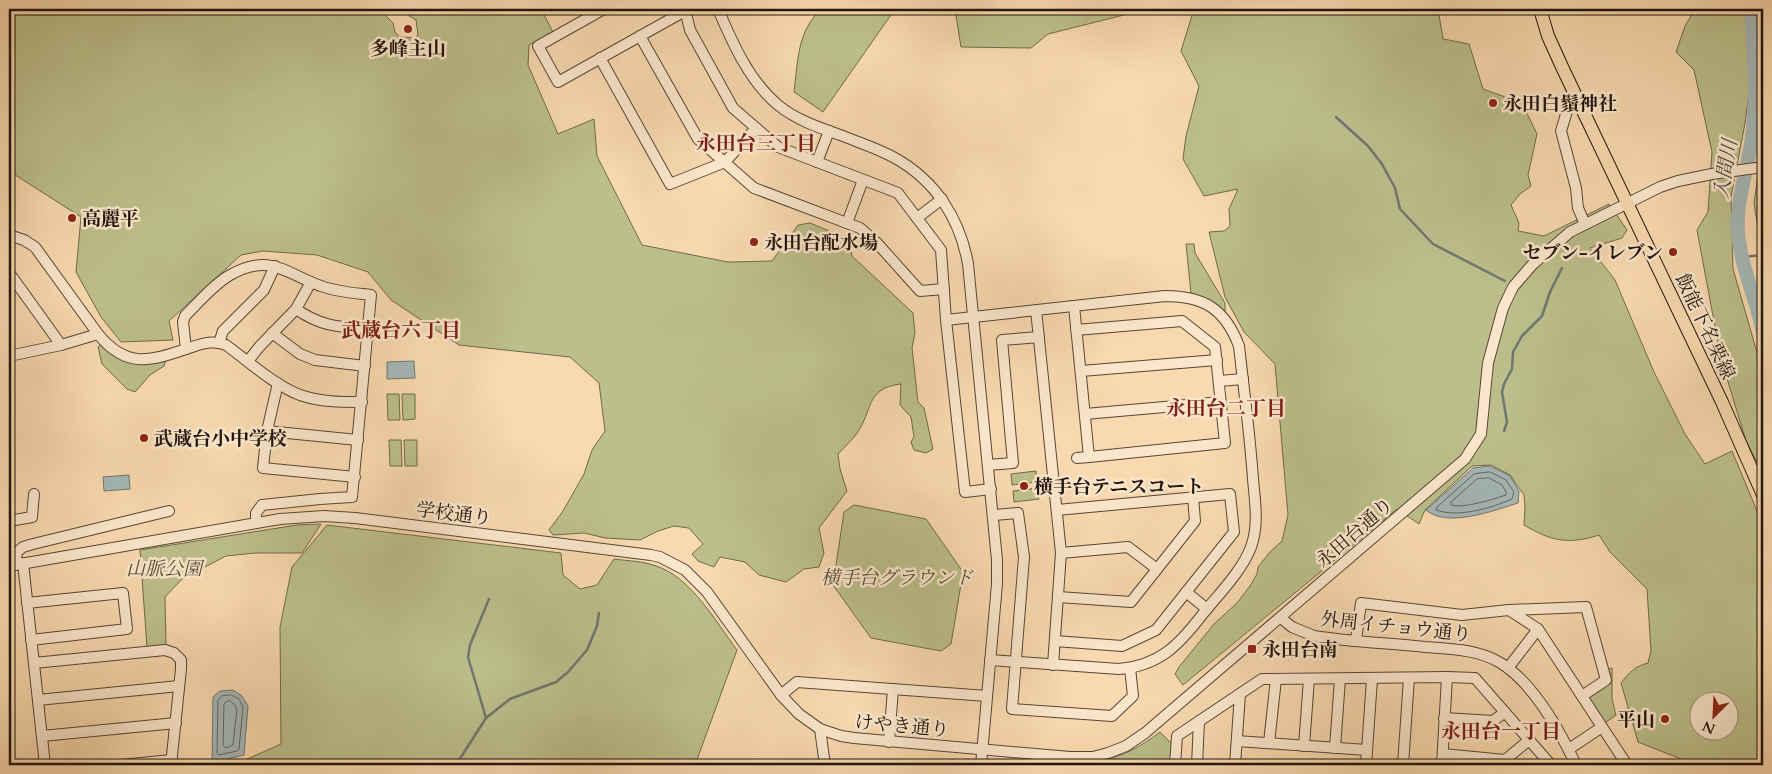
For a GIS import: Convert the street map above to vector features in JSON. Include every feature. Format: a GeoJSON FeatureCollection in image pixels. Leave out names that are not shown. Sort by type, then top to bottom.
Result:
{"type":"FeatureCollection","features":[{"type":"Feature","properties":{"kind":"main road","name":"飯能下名栗線"},"geometry":{"type":"LineString","coordinates":[[1540,9],[1548,36],[1573,91],[1722,402],[1763,495]]}},
{"type":"Feature","properties":{"kind":"street"},"geometry":{"type":"LineString","coordinates":[[604,9],[538,46],[558,82],[685,10],[690,30],[733,108],[778,147],[898,193],[941,250],[946,320],[965,492],[991,490]]}},
{"type":"Feature","properties":{"kind":"street"},"geometry":{"type":"LineString","coordinates":[[718,9],[729,35],[761,88],[778,105],[792,115],[894,157],[918,173],[942,199],[959,230],[965,248],[973,317],[997,560],[997,584],[981,765]]}},
{"type":"Feature","properties":{"kind":"street"},"geometry":{"type":"LineString","coordinates":[[640,36],[698,138],[754,188],[860,228],[877,243],[920,291],[944,289]]}},
{"type":"Feature","properties":{"kind":"street"},"geometry":{"type":"LineString","coordinates":[[600,58],[670,184],[725,162],[756,128]]}},
{"type":"Feature","properties":{"kind":"street"},"geometry":{"type":"LineString","coordinates":[[1573,91],[1561,131],[1576,188],[1578,208],[1585,224]]}},
{"type":"Feature","properties":{"kind":"street"},"geometry":{"type":"LineString","coordinates":[[817,162],[828,131]]}},
{"type":"Feature","properties":{"kind":"street","name":"永田台通り"},"geometry":{"type":"LineString","coordinates":[[982,749],[1070,757],[1092,757],[1126,746],[1145,733],[1465,459],[1481,434],[1488,363],[1508,296],[1513,286],[1561,239],[1585,224],[1660,187],[1712,174],[1763,167]]}},
{"type":"Feature","properties":{"kind":"street"},"geometry":{"type":"LineString","coordinates":[[847,223],[863,180]]}},
{"type":"Feature","properties":{"kind":"street"},"geometry":{"type":"LineString","coordinates":[[917,218],[942,199]]}},
{"type":"Feature","properties":{"kind":"street"},"geometry":{"type":"LineString","coordinates":[[9,235],[24,240],[35,247],[108,347],[130,358],[140,360],[157,358],[203,343],[219,343],[226,345],[278,383],[298,394],[316,399],[362,402]]}},
{"type":"Feature","properties":{"kind":"street"},"geometry":{"type":"LineString","coordinates":[[186,349],[183,319],[218,283],[231,274],[247,268],[264,265],[275,266],[311,282],[338,291],[371,295],[352,497],[310,499],[262,505],[256,514],[256,523]]}},
{"type":"Feature","properties":{"kind":"street"},"geometry":{"type":"LineString","coordinates":[[219,343],[223,331],[264,290],[275,266]]}},
{"type":"Feature","properties":{"kind":"street"},"geometry":{"type":"LineString","coordinates":[[9,275],[61,345]]}},
{"type":"Feature","properties":{"kind":"street"},"geometry":{"type":"LineString","coordinates":[[248,361],[296,309],[311,282]]}},
{"type":"Feature","properties":{"kind":"street"},"geometry":{"type":"LineString","coordinates":[[946,320],[1165,296],[1194,298],[1205,303],[1221,315],[1234,331],[1239,346],[1252,466],[1256,524],[1252,546],[1240,568],[1182,640],[1172,650],[1148,663],[1119,670],[990,660]]}},
{"type":"Feature","properties":{"kind":"street"},"geometry":{"type":"LineString","coordinates":[[1074,306],[1089,457]]}},
{"type":"Feature","properties":{"kind":"street"},"geometry":{"type":"LineString","coordinates":[[296,309],[321,323],[343,328],[367,329]]}},
{"type":"Feature","properties":{"kind":"street"},"geometry":{"type":"LineString","coordinates":[[1036,310],[1061,553],[1053,664]]}},
{"type":"Feature","properties":{"kind":"street"},"geometry":{"type":"LineString","coordinates":[[1076,330],[1182,321],[1215,347],[1225,444],[1077,458]]}},
{"type":"Feature","properties":{"kind":"street"},"geometry":{"type":"LineString","coordinates":[[272,333],[300,354],[315,360],[365,366]]}},
{"type":"Feature","properties":{"kind":"street"},"geometry":{"type":"LineString","coordinates":[[9,356],[61,345],[98,334]]}},
{"type":"Feature","properties":{"kind":"street"},"geometry":{"type":"LineString","coordinates":[[988,465],[1013,463],[1002,340],[1039,337]]}},
{"type":"Feature","properties":{"kind":"street"},"geometry":{"type":"LineString","coordinates":[[1080,372],[1217,360]]}},
{"type":"Feature","properties":{"kind":"street"},"geometry":{"type":"LineString","coordinates":[[1219,381],[1243,379]]}},
{"type":"Feature","properties":{"kind":"street"},"geometry":{"type":"LineString","coordinates":[[278,383],[267,431],[263,468],[355,477]]}},
{"type":"Feature","properties":{"kind":"street"},"geometry":{"type":"LineString","coordinates":[[1085,414],[1221,402]]}},
{"type":"Feature","properties":{"kind":"street"},"geometry":{"type":"LineString","coordinates":[[267,431],[358,440]]}},
{"type":"Feature","properties":{"kind":"street"},"geometry":{"type":"LineString","coordinates":[[9,521],[32,517],[34,494]]}},
{"type":"Feature","properties":{"kind":"street"},"geometry":{"type":"LineString","coordinates":[[1055,641],[1122,646],[1156,630],[1234,532],[1230,494],[1056,510]]}},
{"type":"Feature","properties":{"kind":"street"},"geometry":{"type":"LineString","coordinates":[[1058,597],[1131,602],[1195,522],[1193,497]]}},
{"type":"Feature","properties":{"kind":"street"},"geometry":{"type":"LineString","coordinates":[[45,765],[27,603],[16,565],[17,552],[33,544],[169,511]]}},
{"type":"Feature","properties":{"kind":"street"},"geometry":{"type":"LineString","coordinates":[[994,515],[1018,513],[1024,557],[1012,709],[1112,716],[1133,696],[1130,668]]}},
{"type":"Feature","properties":{"kind":"street","name":"学校通り"},"geometry":{"type":"LineString","coordinates":[[16,565],[256,523],[304,517],[343,517],[660,557],[685,570],[707,592],[781,695],[799,714],[820,729]]}},
{"type":"Feature","properties":{"kind":"street"},"geometry":{"type":"LineString","coordinates":[[1061,553],[1128,547],[1157,569]]}},
{"type":"Feature","properties":{"kind":"street"},"geometry":{"type":"LineString","coordinates":[[1186,592],[1207,609]]}},
{"type":"Feature","properties":{"kind":"street"},"geometry":{"type":"LineString","coordinates":[[27,603],[123,593],[127,629],[31,640]]}},
{"type":"Feature","properties":{"kind":"street"},"geometry":{"type":"LineString","coordinates":[[1356,640],[1361,603],[1462,615],[1509,610],[1586,607],[1606,680],[1582,696]]}},
{"type":"Feature","properties":{"kind":"street"},"geometry":{"type":"LineString","coordinates":[[1509,610],[1538,629],[1626,765]]}},
{"type":"Feature","properties":{"kind":"street","name":"外周イチョウ通り"},"geometry":{"type":"LineString","coordinates":[[1281,618],[1292,627],[1314,636],[1472,651],[1498,661],[1524,681],[1534,694],[1569,749],[1576,765]]}},
{"type":"Feature","properties":{"kind":"street"},"geometry":{"type":"LineString","coordinates":[[1508,668],[1538,629]]}},
{"type":"Feature","properties":{"kind":"street"},"geometry":{"type":"LineString","coordinates":[[34,662],[165,650],[174,652],[181,660],[171,763],[121,765]]}},
{"type":"Feature","properties":{"kind":"street"},"geometry":{"type":"LineString","coordinates":[[1442,765],[1447,677]]}},
{"type":"Feature","properties":{"kind":"street"},"geometry":{"type":"LineString","coordinates":[[1175,765],[1177,736],[1262,679],[1447,677],[1475,678],[1551,765]]}},
{"type":"Feature","properties":{"kind":"street"},"geometry":{"type":"LineString","coordinates":[[1403,765],[1409,678]]}},
{"type":"Feature","properties":{"kind":"street"},"geometry":{"type":"LineString","coordinates":[[1269,743],[1276,679]]}},
{"type":"Feature","properties":{"kind":"street"},"geometry":{"type":"LineString","coordinates":[[1304,746],[1309,679]]}},
{"type":"Feature","properties":{"kind":"street"},"geometry":{"type":"LineString","coordinates":[[1335,748],[1340,679]]}},
{"type":"Feature","properties":{"kind":"street"},"geometry":{"type":"LineString","coordinates":[[1366,765],[1372,679]]}},
{"type":"Feature","properties":{"kind":"street"},"geometry":{"type":"LineString","coordinates":[[781,695],[797,682],[987,696]]}},
{"type":"Feature","properties":{"kind":"street"},"geometry":{"type":"LineString","coordinates":[[38,700],[179,686]]}},
{"type":"Feature","properties":{"kind":"street"},"geometry":{"type":"LineString","coordinates":[[889,742],[893,689]]}},
{"type":"Feature","properties":{"kind":"street"},"geometry":{"type":"LineString","coordinates":[[1235,765],[1240,694]]}},
{"type":"Feature","properties":{"kind":"street"},"geometry":{"type":"LineString","coordinates":[[1444,718],[1493,722],[1505,712]]}},
{"type":"Feature","properties":{"kind":"street"},"geometry":{"type":"LineString","coordinates":[[1197,765],[1199,721]]}},
{"type":"Feature","properties":{"kind":"street"},"geometry":{"type":"LineString","coordinates":[[42,736],[176,723]]}},
{"type":"Feature","properties":{"kind":"street"},"geometry":{"type":"LineString","coordinates":[[1569,749],[1602,728]]}},
{"type":"Feature","properties":{"kind":"street"},"geometry":{"type":"LineString","coordinates":[[820,729],[825,765]]}},
{"type":"Feature","properties":{"kind":"street","name":"けやき通り"},"geometry":{"type":"LineString","coordinates":[[820,729],[841,736],[889,742],[982,749]]}},
{"type":"Feature","properties":{"kind":"street"},"geometry":{"type":"LineString","coordinates":[[1443,754],[1505,760],[1529,740]]}},
{"type":"Feature","properties":{"kind":"street"},"geometry":{"type":"LineString","coordinates":[[1237,741],[1367,750]]}},
{"type":"Feature","properties":{"kind":"green space"},"geometry":{"type":"Polygon","coordinates":[[[9,9],[379,9],[393,23],[395,32],[400,37],[415,38],[418,35],[416,20],[397,9],[548,9],[543,13],[553,32],[529,45],[528,65],[558,134],[594,119],[597,156],[642,245],[728,262],[772,261],[798,225],[810,223],[849,239],[852,256],[913,313],[915,333],[912,348],[918,402],[924,408],[933,449],[926,453],[914,450],[911,442],[914,437],[911,417],[900,405],[901,384],[889,386],[875,395],[857,433],[838,454],[840,469],[847,491],[819,528],[824,553],[819,567],[804,569],[786,582],[759,575],[745,562],[720,557],[714,567],[698,561],[692,554],[703,544],[689,528],[674,526],[640,540],[605,538],[584,533],[553,535],[549,530],[563,511],[584,474],[592,450],[605,431],[599,383],[570,357],[459,345],[391,300],[368,272],[317,255],[263,251],[241,255],[169,321],[173,340],[121,342],[101,317],[76,272],[81,217],[9,171],[9,9]]]}},
{"type":"Feature","properties":{"kind":"green space"},"geometry":{"type":"Polygon","coordinates":[[[821,9],[909,9],[893,12],[823,112],[794,92],[798,58],[803,37],[807,27],[821,9]]]}},
{"type":"Feature","properties":{"kind":"green space"},"geometry":{"type":"Polygon","coordinates":[[[955,9],[1148,9],[1048,34],[1031,48],[961,47],[955,9]]]}},
{"type":"Feature","properties":{"kind":"green space"},"geometry":{"type":"Polygon","coordinates":[[[1194,9],[1438,9],[1443,39],[1469,44],[1483,89],[1522,103],[1537,134],[1528,175],[1531,186],[1520,194],[1511,205],[1519,223],[1518,231],[1544,236],[1609,204],[1627,230],[1622,238],[1590,248],[1615,280],[1654,372],[1685,434],[1705,464],[1732,451],[1763,525],[1763,765],[1696,765],[1638,742],[1621,683],[1633,670],[1648,663],[1651,651],[1647,589],[1610,552],[1599,535],[1578,540],[1560,540],[1543,535],[1524,525],[1524,495],[1510,475],[1491,465],[1472,466],[1425,510],[1419,524],[1397,509],[1183,685],[1175,674],[1179,667],[1214,624],[1237,603],[1250,586],[1257,574],[1258,567],[1282,541],[1288,515],[1275,364],[1244,332],[1225,297],[1209,232],[1224,231],[1230,226],[1229,209],[1238,189],[1204,196],[1183,159],[1186,136],[1199,86],[1181,51],[1194,9]]]}},
{"type":"Feature","properties":{"kind":"green space"},"geometry":{"type":"Polygon","coordinates":[[[1695,9],[1745,9],[1751,78],[1745,123],[1731,197],[1733,269],[1763,373],[1763,474],[1746,441],[1721,359],[1697,230],[1708,212],[1712,152],[1694,70],[1676,52],[1685,26],[1695,9]]]}},
{"type":"Feature","properties":{"kind":"green space"},"geometry":{"type":"Polygon","coordinates":[[[1763,139],[1763,260],[1754,203],[1763,139]]]}},
{"type":"Feature","properties":{"kind":"green space"},"geometry":{"type":"Polygon","coordinates":[[[1186,244],[1194,244],[1195,253],[1225,303],[1225,312],[1216,305],[1191,293],[1186,244]]]}},
{"type":"Feature","properties":{"kind":"green space"},"geometry":{"type":"Polygon","coordinates":[[[102,343],[109,352],[166,360],[164,366],[150,375],[135,392],[127,389],[102,364],[98,347],[102,343]]]}},
{"type":"Feature","properties":{"kind":"green space"},"geometry":{"type":"Polygon","coordinates":[[[387,394],[399,394],[400,420],[388,420],[387,394]]]}},
{"type":"Feature","properties":{"kind":"green space"},"geometry":{"type":"Polygon","coordinates":[[[402,394],[415,394],[415,419],[403,420],[402,394]]]}},
{"type":"Feature","properties":{"kind":"green space"},"geometry":{"type":"Polygon","coordinates":[[[389,440],[401,440],[402,466],[390,466],[389,440]]]}},
{"type":"Feature","properties":{"kind":"green space"},"geometry":{"type":"Polygon","coordinates":[[[404,440],[417,440],[417,466],[405,466],[404,440]]]}},
{"type":"Feature","properties":{"kind":"green space"},"geometry":{"type":"Polygon","coordinates":[[[1036,471],[1037,482],[1012,485],[1011,474],[1036,471]]]}},
{"type":"Feature","properties":{"kind":"green space"},"geometry":{"type":"Polygon","coordinates":[[[1038,488],[1039,499],[1014,502],[1013,491],[1038,488]]]}},
{"type":"Feature","properties":{"kind":"green space","name":"横手台グラウンド"},"geometry":{"type":"Polygon","coordinates":[[[854,505],[926,519],[963,572],[951,644],[941,651],[871,638],[833,585],[844,512],[854,505]]]}},
{"type":"Feature","properties":{"kind":"green space","name":"山脈公園"},"geometry":{"type":"Polygon","coordinates":[[[321,524],[302,553],[255,553],[226,556],[182,579],[165,597],[166,645],[147,647],[140,550],[297,525],[321,524]]]}},
{"type":"Feature","properties":{"kind":"green space"},"geometry":{"type":"Polygon","coordinates":[[[327,525],[561,553],[563,575],[580,589],[597,585],[614,559],[646,563],[669,572],[702,602],[737,650],[695,765],[234,765],[281,744],[280,627],[292,567],[327,525]]]}},
{"type":"Feature","properties":{"kind":"green space"},"geometry":{"type":"Polygon","coordinates":[[[1612,668],[1612,699],[1616,715],[1602,725],[1582,696],[1606,680],[1604,671],[1612,668]]]}},
{"type":"Feature","properties":{"kind":"green space"},"geometry":{"type":"Polygon","coordinates":[[[1160,732],[1172,744],[1171,765],[1041,765],[1041,763],[1075,764],[1104,760],[1131,750],[1160,732]]]}},
{"type":"Feature","properties":{"kind":"water"},"geometry":{"type":"Polygon","coordinates":[[[414,361],[415,378],[387,379],[387,362],[414,361]]]}},
{"type":"Feature","properties":{"kind":"water"},"geometry":{"type":"Polygon","coordinates":[[[1490,466],[1510,476],[1519,491],[1518,503],[1458,518],[1446,518],[1426,510],[1473,468],[1490,466]]]}},
{"type":"Feature","properties":{"kind":"water"},"geometry":{"type":"Polygon","coordinates":[[[129,475],[130,489],[104,491],[103,477],[129,475]]]}},
{"type":"Feature","properties":{"kind":"water"},"geometry":{"type":"Polygon","coordinates":[[[233,690],[242,696],[248,706],[244,755],[212,763],[213,697],[220,691],[233,690]]]}},
{"type":"Feature","properties":{"kind":"waterway","name":"入間川"},"geometry":{"type":"LineString","coordinates":[[1751,9],[1755,80],[1754,115],[1750,150],[1740,201],[1738,233],[1742,259],[1763,333]]}},
{"type":"Feature","properties":{"kind":"waterway"},"geometry":{"type":"LineString","coordinates":[[1336,117],[1368,146],[1382,164],[1395,188],[1400,209],[1433,244],[1505,281]]}},
{"type":"Feature","properties":{"kind":"waterway"},"geometry":{"type":"LineString","coordinates":[[1742,257],[1763,255]]}},
{"type":"Feature","properties":{"kind":"waterway"},"geometry":{"type":"LineString","coordinates":[[1504,431],[1507,422],[1502,392],[1512,369],[1513,352],[1522,336],[1542,316],[1550,292],[1562,268]]}},
{"type":"Feature","properties":{"kind":"waterway"},"geometry":{"type":"LineString","coordinates":[[486,718],[468,657],[470,645],[489,599]]}},
{"type":"Feature","properties":{"kind":"waterway"},"geometry":{"type":"LineString","coordinates":[[456,765],[486,718],[510,699],[556,682],[568,672],[587,650],[597,626],[599,613]]}},
{"type":"Feature","properties":{"kind":"place","name":"多峰主山"},"geometry":{"type":"Point","coordinates":[408,29]}},
{"type":"Feature","properties":{"kind":"place","name":"永田白鬚神社"},"geometry":{"type":"Point","coordinates":[1493,103]}},
{"type":"Feature","properties":{"kind":"place","name":"高麗平"},"geometry":{"type":"Point","coordinates":[72,218]}},
{"type":"Feature","properties":{"kind":"place","name":"永田台配水場"},"geometry":{"type":"Point","coordinates":[754,242]}},
{"type":"Feature","properties":{"kind":"place","name":"セブン-イレブン"},"geometry":{"type":"Point","coordinates":[1673,252]}},
{"type":"Feature","properties":{"kind":"place","name":"武蔵台小中学校"},"geometry":{"type":"Point","coordinates":[144,438]}},
{"type":"Feature","properties":{"kind":"place","name":"横手台テニスコート"},"geometry":{"type":"Point","coordinates":[1024,486]}},
{"type":"Feature","properties":{"kind":"place","name":"永田台南"},"geometry":{"type":"Point","coordinates":[1252,649]}},
{"type":"Feature","properties":{"kind":"place","name":"平山"},"geometry":{"type":"Point","coordinates":[1665,719]}},
{"type":"Feature","properties":{"kind":"district","name":"永田台三丁目"},"geometry":{"type":"Point","coordinates":[756,143]}},
{"type":"Feature","properties":{"kind":"district","name":"武蔵台六丁目"},"geometry":{"type":"Point","coordinates":[401,330]}},
{"type":"Feature","properties":{"kind":"district","name":"永田台二丁目"},"geometry":{"type":"Point","coordinates":[1226,408]}},
{"type":"Feature","properties":{"kind":"district","name":"永田台一丁目"},"geometry":{"type":"Point","coordinates":[1501,731]}}]}
